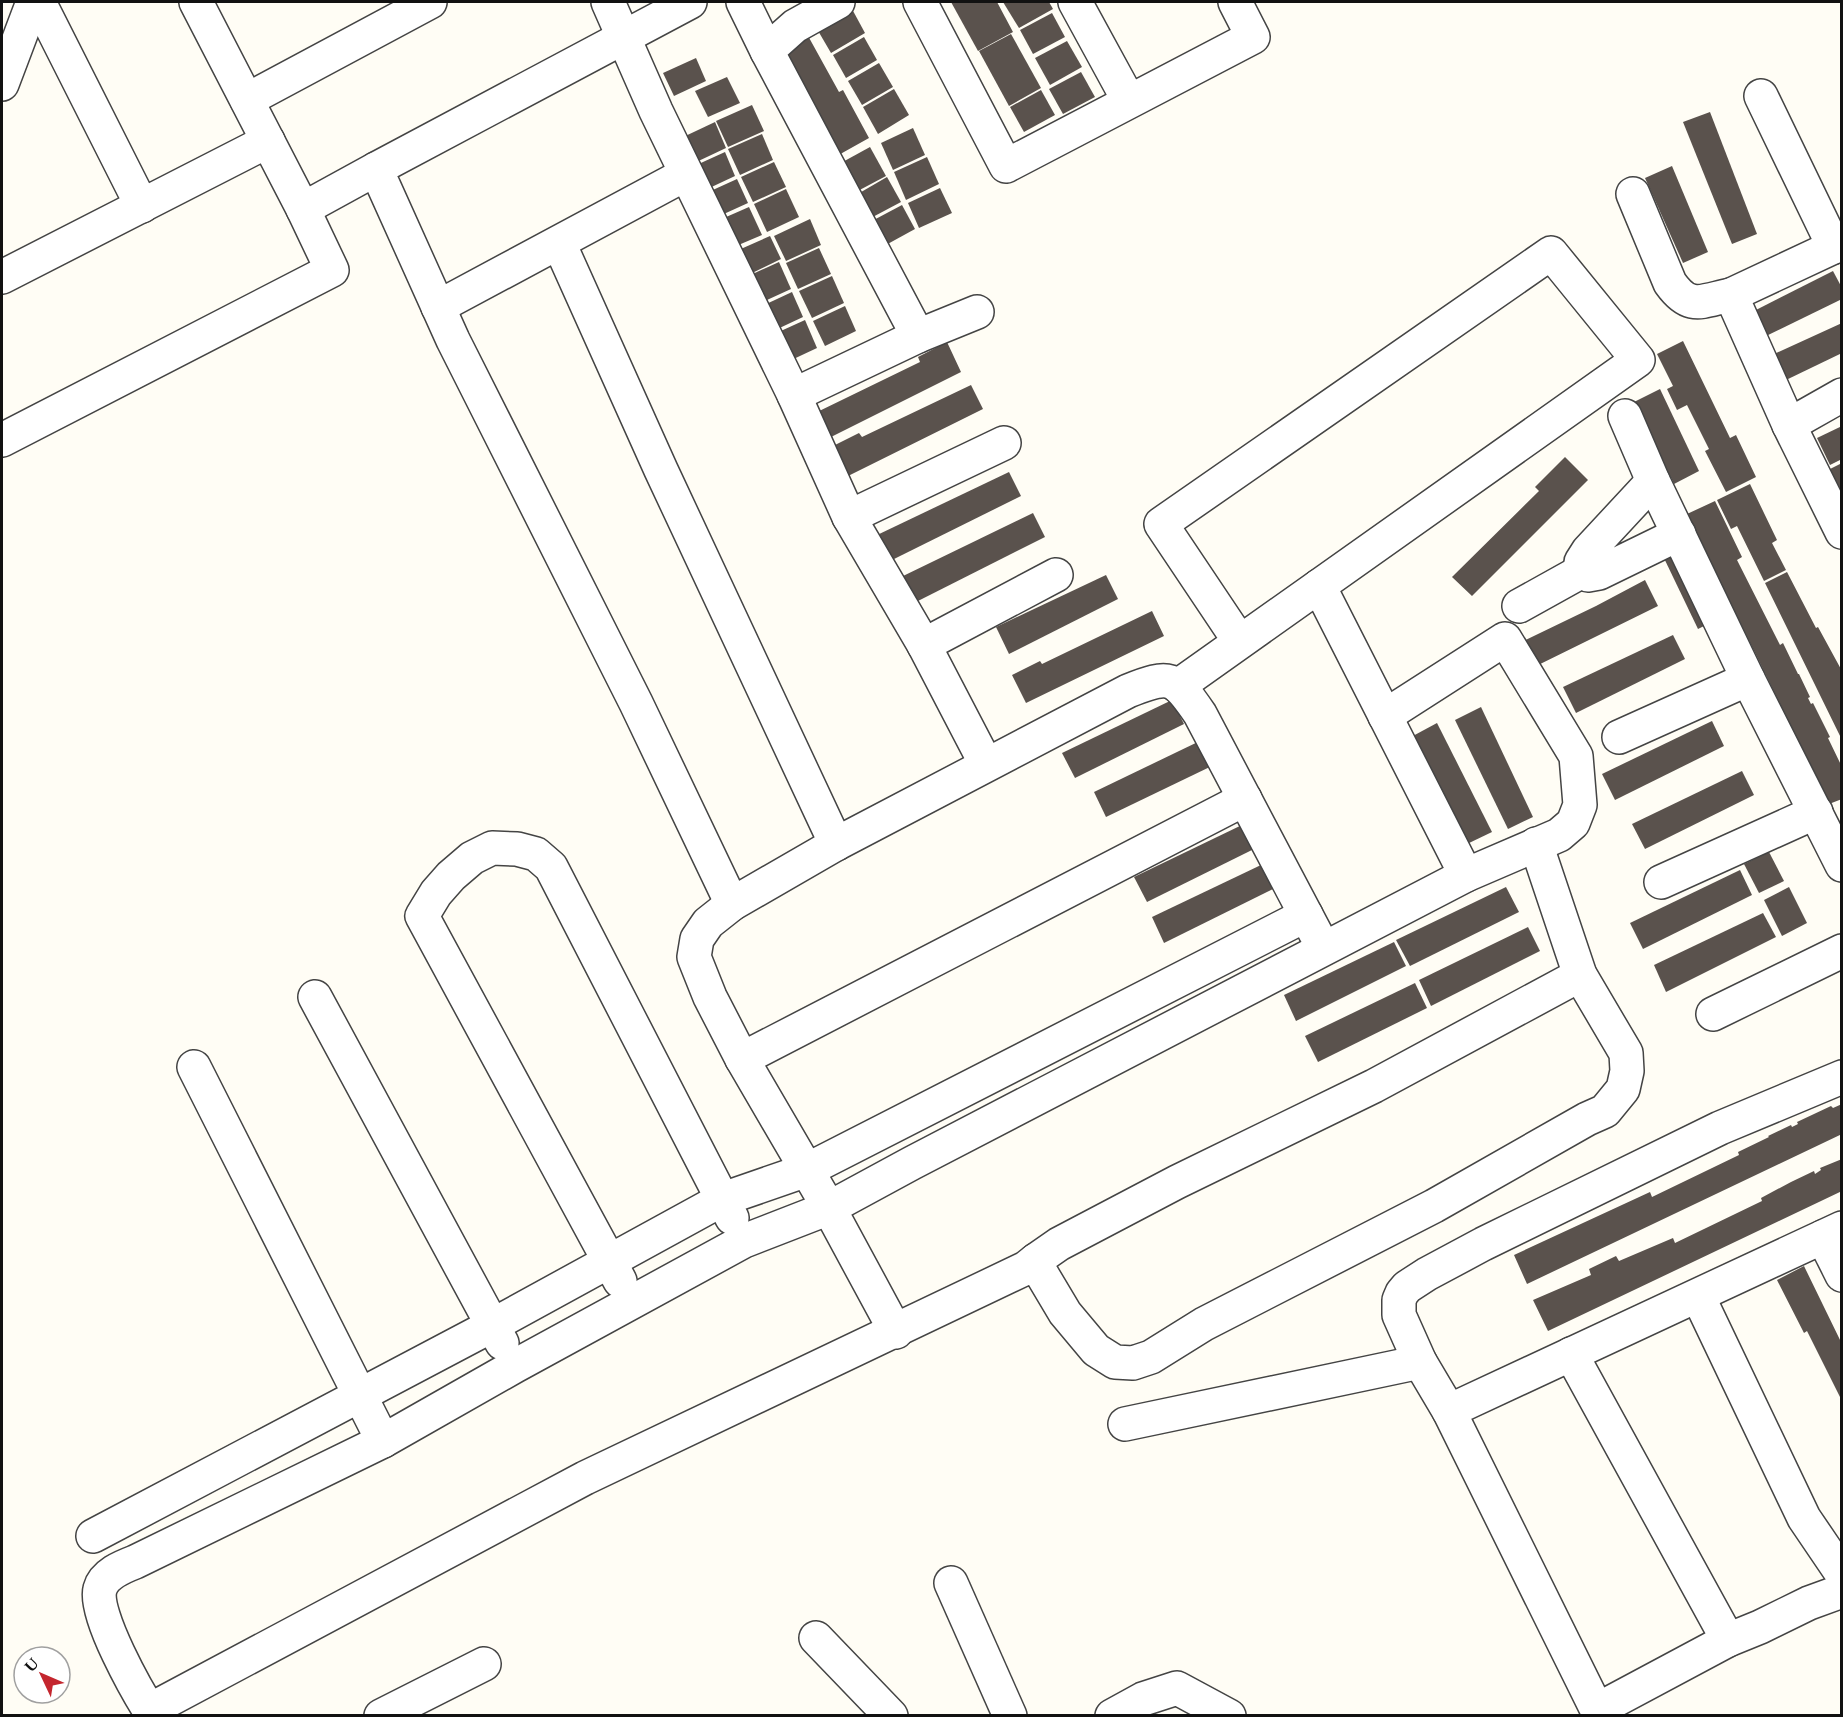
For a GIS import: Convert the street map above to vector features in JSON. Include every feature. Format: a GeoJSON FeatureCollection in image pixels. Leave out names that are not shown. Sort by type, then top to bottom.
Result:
{"type":"FeatureCollection","features":[{"type":"Feature","properties":{"kind":"street"},"geometry":{"type":"LineString","coordinates":[[2,84],[33,2]]}},
{"type":"Feature","properties":{"kind":"street"},"geometry":{"type":"LineString","coordinates":[[39,2],[142,206]]}},
{"type":"Feature","properties":{"kind":"street"},"geometry":{"type":"LineString","coordinates":[[2,440],[332,270],[303,208],[196,2]]}},
{"type":"Feature","properties":{"kind":"street"},"geometry":{"type":"LineString","coordinates":[[247,100],[430,2]]}},
{"type":"Feature","properties":{"kind":"street"},"geometry":{"type":"LineString","coordinates":[[608,2],[656,111],[794,395],[849,517],[924,645],[986,764]]}},
{"type":"Feature","properties":{"kind":"street"},"geometry":{"type":"LineString","coordinates":[[303,208],[624,35],[690,2]]}},
{"type":"Feature","properties":{"kind":"street"},"geometry":{"type":"LineString","coordinates":[[742,2],[918,336]]}},
{"type":"Feature","properties":{"kind":"street"},"geometry":{"type":"LineString","coordinates":[[767,51],[795,26],[838,2]]}},
{"type":"Feature","properties":{"kind":"street"},"geometry":{"type":"LineString","coordinates":[[920,2],[1006,166],[1253,37],[1235,2]]}},
{"type":"Feature","properties":{"kind":"street"},"geometry":{"type":"LineString","coordinates":[[1076,2],[1129,101]]}},
{"type":"Feature","properties":{"kind":"street"},"geometry":{"type":"LineString","coordinates":[[1633,194],[1670,283],[1687,301],[1695,302],[1731,296],[1838,245],[1761,96]]}},
{"type":"Feature","properties":{"kind":"street"},"geometry":{"type":"LineString","coordinates":[[2,277],[268,141]]}},
{"type":"Feature","properties":{"kind":"street"},"geometry":{"type":"LineString","coordinates":[[376,169],[453,340],[636,703],[732,904]]}},
{"type":"Feature","properties":{"kind":"street"},"geometry":{"type":"LineString","coordinates":[[438,307],[686,174]]}},
{"type":"Feature","properties":{"kind":"street"},"geometry":{"type":"LineString","coordinates":[[559,243],[661,470],[836,844]]}},
{"type":"Feature","properties":{"kind":"street"},"geometry":{"type":"LineString","coordinates":[[1178,686],[1638,360],[1551,253],[1161,524],[1240,642]]}},
{"type":"Feature","properties":{"kind":"street"},"geometry":{"type":"LineString","coordinates":[[1731,296],[1789,425],[1842,532]]}},
{"type":"Feature","properties":{"kind":"street"},"geometry":{"type":"LineString","coordinates":[[794,395],[918,336],[977,312]]}},
{"type":"Feature","properties":{"kind":"street"},"geometry":{"type":"LineString","coordinates":[[1789,425],[1842,395]]}},
{"type":"Feature","properties":{"kind":"street"},"geometry":{"type":"LineString","coordinates":[[1625,416],[1653,481],[1748,679],[1816,812],[1838,847]]}},
{"type":"Feature","properties":{"kind":"street"},"geometry":{"type":"LineString","coordinates":[[849,517],[1004,443]]}},
{"type":"Feature","properties":{"kind":"street"},"geometry":{"type":"LineString","coordinates":[[1653,481],[1588,551],[1581,562],[1582,571],[1588,575],[1599,573],[1679,534]]}},
{"type":"Feature","properties":{"kind":"street"},"geometry":{"type":"LineString","coordinates":[[1519,606],[1582,571]]}},
{"type":"Feature","properties":{"kind":"street"},"geometry":{"type":"LineString","coordinates":[[924,645],[1056,575]]}},
{"type":"Feature","properties":{"kind":"street"},"geometry":{"type":"LineString","coordinates":[[1319,586],[1466,875]]}},
{"type":"Feature","properties":{"kind":"street"},"geometry":{"type":"LineString","coordinates":[[1385,716],[1505,639],[1576,756],[1580,805],[1573,823],[1559,835],[1466,875],[912,1163],[829,1209],[744,1241],[383,1441],[119,1568],[100,1587],[99,1597],[105,1624],[131,1680],[152,1713],[585,1478],[896,1332],[1026,1268],[1059,1244],[1177,1182],[1374,1086],[1580,975]]}},
{"type":"Feature","properties":{"kind":"street"},"geometry":{"type":"LineString","coordinates":[[1619,737],[1748,679]]}},
{"type":"Feature","properties":{"kind":"street"},"geometry":{"type":"LineString","coordinates":[[896,1332],[807,1170],[742,1059],[710,996],[694,957],[697,939],[708,923],[732,904],[836,844],[986,764],[1128,691],[1160,680],[1169,680],[1189,698],[1200,714],[1324,950]]}},
{"type":"Feature","properties":{"kind":"street"},"geometry":{"type":"LineString","coordinates":[[742,1059],[1245,799]]}},
{"type":"Feature","properties":{"kind":"street"},"geometry":{"type":"LineString","coordinates":[[1661,882],[1816,812]]}},
{"type":"Feature","properties":{"kind":"street"},"geometry":{"type":"LineString","coordinates":[[1036,1260],[1065,1313],[1096,1350],[1115,1362],[1133,1363],[1151,1357],[1204,1324],[1434,1206],[1605,1111],[1623,1089],[1627,1071],[1626,1053],[1580,975],[1536,844]]}},
{"type":"Feature","properties":{"kind":"street"},"geometry":{"type":"LineString","coordinates":[[631,1303],[422,916],[436,893],[472,858],[492,848],[517,849],[536,854],[551,867],[744,1241]]}},
{"type":"Feature","properties":{"kind":"street"},"geometry":{"type":"LineString","coordinates":[[93,1536],[493,1325],[723,1199],[807,1170],[1306,915]]}},
{"type":"Feature","properties":{"kind":"street"},"geometry":{"type":"LineString","coordinates":[[1713,1014],[1842,951]]}},
{"type":"Feature","properties":{"kind":"street"},"geometry":{"type":"LineString","coordinates":[[315,997],[515,1366]]}},
{"type":"Feature","properties":{"kind":"street"},"geometry":{"type":"LineString","coordinates":[[194,1067],[383,1441]]}},
{"type":"Feature","properties":{"kind":"street"},"geometry":{"type":"LineString","coordinates":[[1842,1077],[1720,1128],[1483,1244],[1426,1274],[1407,1287],[1402,1293],[1397,1309],[1420,1362],[1449,1411],[1597,1710],[1728,1640],[1809,1603],[1842,1591]]}},
{"type":"Feature","properties":{"kind":"street"},"geometry":{"type":"LineString","coordinates":[[1449,1411],[1832,1233],[1842,1275]]}},
{"type":"Feature","properties":{"kind":"street"},"geometry":{"type":"LineString","coordinates":[[1698,1296],[1804,1518],[1842,1574]]}},
{"type":"Feature","properties":{"kind":"street"},"geometry":{"type":"LineString","coordinates":[[1571,1354],[1728,1640]]}},
{"type":"Feature","properties":{"kind":"street"},"geometry":{"type":"LineString","coordinates":[[1125,1424],[1420,1362]]}},
{"type":"Feature","properties":{"kind":"street"},"geometry":{"type":"LineString","coordinates":[[951,1584],[1010,1716]]}},
{"type":"Feature","properties":{"kind":"street"},"geometry":{"type":"LineString","coordinates":[[816,1638],[891,1716]]}},
{"type":"Feature","properties":{"kind":"street"},"geometry":{"type":"LineString","coordinates":[[381,1716],[484,1664]]}},
{"type":"Feature","properties":{"kind":"street"},"geometry":{"type":"LineString","coordinates":[[1112,1716],[1143,1699],[1177,1688],[1229,1716]]}},
{"type":"Feature","properties":{"kind":"building"},"geometry":{"type":"Polygon","coordinates":[[[951,2],[997,2],[1013,32],[978,51],[951,2]]]}},
{"type":"Feature","properties":{"kind":"building"},"geometry":{"type":"Polygon","coordinates":[[[1003,2],[1049,2],[1053,9],[1019,28],[1003,2]]]}},
{"type":"Feature","properties":{"kind":"building"},"geometry":{"type":"Polygon","coordinates":[[[852,9],[865,33],[831,53],[817,29],[852,9]]]}},
{"type":"Feature","properties":{"kind":"building"},"geometry":{"type":"Polygon","coordinates":[[[1052,13],[1065,37],[1033,54],[1020,30],[1052,13]]]}},
{"type":"Feature","properties":{"kind":"building"},"geometry":{"type":"Polygon","coordinates":[[[807,34],[839,92],[843,90],[869,138],[835,157],[808,110],[815,105],[782,47],[807,34]]]}},
{"type":"Feature","properties":{"kind":"building"},"geometry":{"type":"Polygon","coordinates":[[[1011,34],[1041,88],[1009,106],[979,51],[1011,34]]]}},
{"type":"Feature","properties":{"kind":"building"},"geometry":{"type":"Polygon","coordinates":[[[864,37],[877,60],[846,78],[833,55],[864,37]]]}},
{"type":"Feature","properties":{"kind":"building"},"geometry":{"type":"Polygon","coordinates":[[[1067,41],[1082,67],[1050,85],[1035,58],[1067,41]]]}},
{"type":"Feature","properties":{"kind":"building"},"geometry":{"type":"Polygon","coordinates":[[[696,58],[706,81],[674,96],[663,73],[696,58]]]}},
{"type":"Feature","properties":{"kind":"building"},"geometry":{"type":"Polygon","coordinates":[[[879,63],[893,87],[862,105],[848,81],[879,63]]]}},
{"type":"Feature","properties":{"kind":"building"},"geometry":{"type":"Polygon","coordinates":[[[1081,72],[1095,97],[1063,114],[1049,89],[1081,72]]]}},
{"type":"Feature","properties":{"kind":"building"},"geometry":{"type":"Polygon","coordinates":[[[727,77],[740,103],[708,117],[695,91],[727,77]]]}},
{"type":"Feature","properties":{"kind":"building"},"geometry":{"type":"Polygon","coordinates":[[[894,89],[909,115],[878,134],[863,107],[894,89]]]}},
{"type":"Feature","properties":{"kind":"building"},"geometry":{"type":"Polygon","coordinates":[[[1041,90],[1055,115],[1024,132],[1010,107],[1041,90]]]}},
{"type":"Feature","properties":{"kind":"building"},"geometry":{"type":"Polygon","coordinates":[[[752,105],[764,131],[728,147],[716,121],[752,105]]]}},
{"type":"Feature","properties":{"kind":"building"},"geometry":{"type":"Polygon","coordinates":[[[1710,112],[1757,234],[1732,244],[1683,122],[1710,112]]]}},
{"type":"Feature","properties":{"kind":"building"},"geometry":{"type":"Polygon","coordinates":[[[715,122],[726,148],[690,165],[679,139],[715,122]]]}},
{"type":"Feature","properties":{"kind":"building"},"geometry":{"type":"Polygon","coordinates":[[[913,128],[925,155],[893,170],[881,143],[913,128]]]}},
{"type":"Feature","properties":{"kind":"building"},"geometry":{"type":"Polygon","coordinates":[[[762,134],[773,160],[740,175],[728,149],[762,134]]]}},
{"type":"Feature","properties":{"kind":"building"},"geometry":{"type":"Polygon","coordinates":[[[870,147],[886,176],[854,193],[839,164],[870,147]]]}},
{"type":"Feature","properties":{"kind":"building"},"geometry":{"type":"Polygon","coordinates":[[[725,152],[735,176],[703,191],[692,167],[725,152]]]}},
{"type":"Feature","properties":{"kind":"building"},"geometry":{"type":"Polygon","coordinates":[[[927,157],[939,184],[906,200],[894,172],[927,157]]]}},
{"type":"Feature","properties":{"kind":"building"},"geometry":{"type":"Polygon","coordinates":[[[774,162],[786,187],[753,202],[741,177],[774,162]]]}},
{"type":"Feature","properties":{"kind":"building"},"geometry":{"type":"Polygon","coordinates":[[[1672,166],[1708,252],[1683,263],[1645,178],[1672,166]]]}},
{"type":"Feature","properties":{"kind":"building"},"geometry":{"type":"Polygon","coordinates":[[[887,177],[901,202],[869,219],[856,195],[887,177]]]}},
{"type":"Feature","properties":{"kind":"building"},"geometry":{"type":"Polygon","coordinates":[[[737,179],[748,203],[715,218],[704,194],[737,179]]]}},
{"type":"Feature","properties":{"kind":"building"},"geometry":{"type":"Polygon","coordinates":[[[940,188],[952,213],[919,228],[908,203],[940,188]]]}},
{"type":"Feature","properties":{"kind":"building"},"geometry":{"type":"Polygon","coordinates":[[[786,189],[799,217],[767,232],[754,204],[786,189]]]}},
{"type":"Feature","properties":{"kind":"building"},"geometry":{"type":"Polygon","coordinates":[[[902,205],[915,229],[884,246],[870,222],[902,205]]]}},
{"type":"Feature","properties":{"kind":"building"},"geometry":{"type":"Polygon","coordinates":[[[749,207],[762,235],[729,249],[717,221],[749,207]]]}},
{"type":"Feature","properties":{"kind":"building"},"geometry":{"type":"Polygon","coordinates":[[[810,219],[821,245],[786,261],[774,236],[810,219]]]}},
{"type":"Feature","properties":{"kind":"building"},"geometry":{"type":"Polygon","coordinates":[[[770,236],[781,259],[746,276],[734,252],[770,236]]]}},
{"type":"Feature","properties":{"kind":"building"},"geometry":{"type":"Polygon","coordinates":[[[819,248],[831,274],[798,289],[786,263],[819,248]]]}},
{"type":"Feature","properties":{"kind":"building"},"geometry":{"type":"Polygon","coordinates":[[[779,262],[791,289],[758,304],[746,277],[779,262]]]}},
{"type":"Feature","properties":{"kind":"building"},"geometry":{"type":"Polygon","coordinates":[[[1833,271],[1842,288],[1842,299],[1764,337],[1752,312],[1833,271]]]}},
{"type":"Feature","properties":{"kind":"building"},"geometry":{"type":"Polygon","coordinates":[[[832,276],[844,303],[812,318],[799,291],[832,276]]]}},
{"type":"Feature","properties":{"kind":"building"},"geometry":{"type":"Polygon","coordinates":[[[792,292],[803,317],[771,332],[760,307],[792,292]]]}},
{"type":"Feature","properties":{"kind":"building"},"geometry":{"type":"Polygon","coordinates":[[[845,306],[856,331],[825,346],[813,321],[845,306]]]}},
{"type":"Feature","properties":{"kind":"building"},"geometry":{"type":"Polygon","coordinates":[[[805,320],[817,348],[785,363],[772,335],[805,320]]]}},
{"type":"Feature","properties":{"kind":"building"},"geometry":{"type":"Polygon","coordinates":[[[1842,323],[1842,353],[1786,380],[1774,354],[1842,323]]]}},
{"type":"Feature","properties":{"kind":"building"},"geometry":{"type":"Polygon","coordinates":[[[1683,341],[1730,438],[1736,435],[1756,477],[1726,492],[1705,451],[1709,449],[1687,405],[1677,410],[1667,389],[1673,386],[1657,354],[1683,341]]]}},
{"type":"Feature","properties":{"kind":"building"},"geometry":{"type":"Polygon","coordinates":[[[947,342],[961,372],[823,441],[811,415],[920,362],[918,357],[947,342]]]}},
{"type":"Feature","properties":{"kind":"building"},"geometry":{"type":"Polygon","coordinates":[[[971,385],[983,409],[840,480],[825,450],[859,433],[862,437],[971,385]]]}},
{"type":"Feature","properties":{"kind":"building"},"geometry":{"type":"Polygon","coordinates":[[[1660,389],[1699,471],[1674,484],[1634,402],[1660,389]]]}},
{"type":"Feature","properties":{"kind":"building"},"geometry":{"type":"Polygon","coordinates":[[[1842,426],[1842,459],[1830,465],[1817,438],[1842,426]]]}},
{"type":"Feature","properties":{"kind":"building"},"geometry":{"type":"Polygon","coordinates":[[[1565,457],[1588,480],[1472,596],[1452,577],[1539,491],[1535,487],[1565,457]]]}},
{"type":"Feature","properties":{"kind":"building"},"geometry":{"type":"Polygon","coordinates":[[[1842,463],[1842,500],[1822,473],[1842,463]]]}},
{"type":"Feature","properties":{"kind":"building"},"geometry":{"type":"Polygon","coordinates":[[[1009,472],[1021,496],[888,562],[875,536],[1009,472]]]}},
{"type":"Feature","properties":{"kind":"building"},"geometry":{"type":"Polygon","coordinates":[[[1750,484],[1777,540],[1772,543],[1786,570],[1764,581],[1737,526],[1731,529],[1717,500],[1750,484]]]}},
{"type":"Feature","properties":{"kind":"building"},"geometry":{"type":"Polygon","coordinates":[[[1715,501],[1742,557],[1737,560],[1780,645],[1783,643],[1810,697],[1808,698],[1811,704],[1813,703],[1830,737],[1828,738],[1842,767],[1842,799],[1829,804],[1687,514],[1715,501]]]}},
{"type":"Feature","properties":{"kind":"building"},"geometry":{"type":"Polygon","coordinates":[[[1033,513],[1045,537],[914,603],[901,577],[1033,513]]]}},
{"type":"Feature","properties":{"kind":"building"},"geometry":{"type":"Polygon","coordinates":[[[1676,547],[1712,622],[1698,629],[1662,554],[1676,547]]]}},
{"type":"Feature","properties":{"kind":"building"},"geometry":{"type":"Polygon","coordinates":[[[1787,572],[1816,628],[1818,627],[1842,671],[1842,740],[1765,583],[1787,572]]]}},
{"type":"Feature","properties":{"kind":"building"},"geometry":{"type":"Polygon","coordinates":[[[1106,575],[1118,599],[1009,654],[996,627],[1106,575]]]}},
{"type":"Feature","properties":{"kind":"building"},"geometry":{"type":"Polygon","coordinates":[[[1645,580],[1658,606],[1526,671],[1513,646],[1645,580]]]}},
{"type":"Feature","properties":{"kind":"building"},"geometry":{"type":"Polygon","coordinates":[[[1152,611],[1164,636],[1026,703],[1012,675],[1040,661],[1042,664],[1152,611]]]}},
{"type":"Feature","properties":{"kind":"building"},"geometry":{"type":"Polygon","coordinates":[[[1673,635],[1685,659],[1576,713],[1563,687],[1673,635]]]}},
{"type":"Feature","properties":{"kind":"building"},"geometry":{"type":"Polygon","coordinates":[[[1172,700],[1184,724],[1075,778],[1062,753],[1172,700]]]}},
{"type":"Feature","properties":{"kind":"building"},"geometry":{"type":"Polygon","coordinates":[[[1481,707],[1533,817],[1508,829],[1455,720],[1481,707]]]}},
{"type":"Feature","properties":{"kind":"building"},"geometry":{"type":"Polygon","coordinates":[[[1712,721],[1724,746],[1615,800],[1602,774],[1712,721]]]}},
{"type":"Feature","properties":{"kind":"building"},"geometry":{"type":"Polygon","coordinates":[[[1437,723],[1492,832],[1467,844],[1411,737],[1437,723]]]}},
{"type":"Feature","properties":{"kind":"building"},"geometry":{"type":"Polygon","coordinates":[[[1204,739],[1216,764],[1106,817],[1094,792],[1204,739]]]}},
{"type":"Feature","properties":{"kind":"building"},"geometry":{"type":"Polygon","coordinates":[[[1742,771],[1754,795],[1645,849],[1632,824],[1742,771]]]}},
{"type":"Feature","properties":{"kind":"building"},"geometry":{"type":"Polygon","coordinates":[[[1244,824],[1256,848],[1147,902],[1134,877],[1244,824]]]}},
{"type":"Feature","properties":{"kind":"building"},"geometry":{"type":"Polygon","coordinates":[[[1769,852],[1784,881],[1759,893],[1744,864],[1769,852]]]}},
{"type":"Feature","properties":{"kind":"building"},"geometry":{"type":"Polygon","coordinates":[[[1261,865],[1273,889],[1164,943],[1152,917],[1261,865]]]}},
{"type":"Feature","properties":{"kind":"building"},"geometry":{"type":"Polygon","coordinates":[[[1740,870],[1752,895],[1643,949],[1630,923],[1740,870]]]}},
{"type":"Feature","properties":{"kind":"building"},"geometry":{"type":"Polygon","coordinates":[[[1506,887],[1519,912],[1410,966],[1396,940],[1506,887]]]}},
{"type":"Feature","properties":{"kind":"building"},"geometry":{"type":"Polygon","coordinates":[[[1789,887],[1807,923],[1782,936],[1764,900],[1789,887]]]}},
{"type":"Feature","properties":{"kind":"building"},"geometry":{"type":"Polygon","coordinates":[[[1763,913],[1776,937],[1666,992],[1654,965],[1763,913]]]}},
{"type":"Feature","properties":{"kind":"building"},"geometry":{"type":"Polygon","coordinates":[[[1528,927],[1540,951],[1431,1006],[1419,980],[1528,927]]]}},
{"type":"Feature","properties":{"kind":"building"},"geometry":{"type":"Polygon","coordinates":[[[1394,942],[1406,966],[1296,1021],[1284,995],[1394,942]]]}},
{"type":"Feature","properties":{"kind":"building"},"geometry":{"type":"Polygon","coordinates":[[[1415,983],[1427,1008],[1318,1062],[1305,1036],[1415,983]]]}},
{"type":"Feature","properties":{"kind":"building"},"geometry":{"type":"Polygon","coordinates":[[[1842,1104],[1842,1134],[1527,1284],[1514,1255],[1650,1192],[1652,1197],[1739,1155],[1738,1152],[1768,1136],[1791,1125],[1792,1127],[1798,1124],[1797,1122],[1831,1106],[1833,1108],[1842,1104]]]}},
{"type":"Feature","properties":{"kind":"building"},"geometry":{"type":"Polygon","coordinates":[[[1842,1159],[1842,1191],[1548,1331],[1533,1300],[1591,1275],[1589,1269],[1616,1256],[1619,1261],[1673,1238],[1675,1243],[1762,1201],[1761,1198],[1791,1182],[1814,1171],[1815,1174],[1821,1170],[1820,1168],[1842,1159]]]}},
{"type":"Feature","properties":{"kind":"building"},"geometry":{"type":"Polygon","coordinates":[[[1804,1266],[1842,1344],[1842,1401],[1807,1331],[1804,1333],[1777,1280],[1804,1266]]]}}]}
